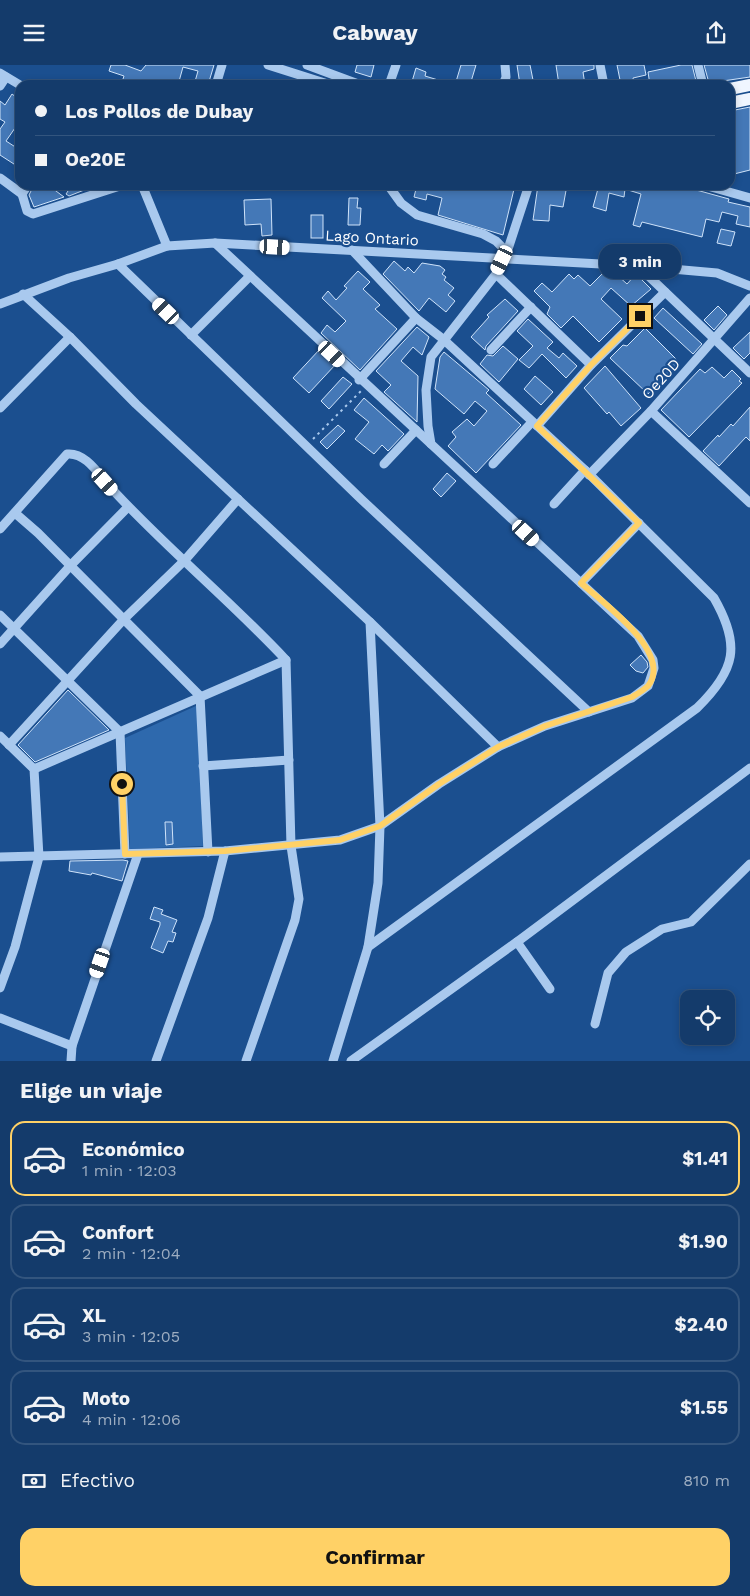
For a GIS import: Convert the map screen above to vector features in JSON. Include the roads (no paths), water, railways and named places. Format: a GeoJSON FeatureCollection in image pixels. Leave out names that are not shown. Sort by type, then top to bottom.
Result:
{"type":"FeatureCollection","features":[{"type":"Feature","properties":{"kind":"main road"},"geometry":{"type":"LineString","coordinates":[[735,88],[750,85]]}},
{"type":"Feature","properties":{"kind":"main road"},"geometry":{"type":"LineString","coordinates":[[735,102],[750,99]]}},
{"type":"Feature","properties":{"kind":"street"},"geometry":{"type":"LineString","coordinates":[[218,80],[222,65]]}},
{"type":"Feature","properties":{"kind":"street"},"geometry":{"type":"LineString","coordinates":[[268,65],[315,80]]}},
{"type":"Feature","properties":{"kind":"street"},"geometry":{"type":"LineString","coordinates":[[307,65],[348,80]]}},
{"type":"Feature","properties":{"kind":"street"},"geometry":{"type":"LineString","coordinates":[[392,80],[396,65]]}},
{"type":"Feature","properties":{"kind":"street"},"geometry":{"type":"LineString","coordinates":[[505,65],[507,80]]}},
{"type":"Feature","properties":{"kind":"street"},"geometry":{"type":"LineString","coordinates":[[600,65],[603,80]]}},
{"type":"Feature","properties":{"kind":"street"},"geometry":{"type":"LineString","coordinates":[[698,65],[702,80]]}},
{"type":"Feature","properties":{"kind":"street"},"geometry":{"type":"LineString","coordinates":[[0,86],[3,75],[15,82]]}},
{"type":"Feature","properties":{"kind":"street"},"geometry":{"type":"LineString","coordinates":[[0,178],[15,189]]}},
{"type":"Feature","properties":{"kind":"street"},"geometry":{"type":"LineString","coordinates":[[16,190],[22,194],[27,211],[33,214],[107,190]]}},
{"type":"Feature","properties":{"kind":"street"},"geometry":{"type":"LineString","coordinates":[[22,194],[25,190]]}},
{"type":"Feature","properties":{"kind":"street"},"geometry":{"type":"LineString","coordinates":[[144,190],[167,246]]}},
{"type":"Feature","properties":{"kind":"street"},"geometry":{"type":"LineString","coordinates":[[392,190],[402,203],[417,215],[484,234],[496,241],[505,256]]}},
{"type":"Feature","properties":{"kind":"street"},"geometry":{"type":"LineString","coordinates":[[431,445],[427,417],[428,366],[432,353],[496,274],[505,256],[527,190]]}},
{"type":"Feature","properties":{"kind":"street"},"geometry":{"type":"LineString","coordinates":[[722,190],[750,198]]}},
{"type":"Feature","properties":{"kind":"street"},"geometry":{"type":"LineString","coordinates":[[0,857],[208,852],[291,846],[340,840],[380,826],[439,784],[498,747],[545,726],[632,697],[648,685],[654,668],[653,660],[638,636],[363,383],[215,243]]}},
{"type":"Feature","properties":{"kind":"street","name":"Lago Ontario"},"geometry":{"type":"LineString","coordinates":[[0,304],[23,294],[118,264],[167,246],[215,243],[505,256],[638,266],[717,273],[750,285]]}},
{"type":"Feature","properties":{"kind":"street"},"geometry":{"type":"LineString","coordinates":[[352,250],[416,318],[443,339],[587,473],[714,598],[725,617],[732,645],[725,677],[712,694],[697,708],[368,947]]}},
{"type":"Feature","properties":{"kind":"street"},"geometry":{"type":"LineString","coordinates":[[118,264],[306,446],[589,712]]}},
{"type":"Feature","properties":{"kind":"street"},"geometry":{"type":"LineString","coordinates":[[638,266],[750,373]]}},
{"type":"Feature","properties":{"kind":"street"},"geometry":{"type":"LineString","coordinates":[[496,274],[591,365]]}},
{"type":"Feature","properties":{"kind":"street"},"geometry":{"type":"LineString","coordinates":[[191,335],[250,276]]}},
{"type":"Feature","properties":{"kind":"street"},"geometry":{"type":"LineString","coordinates":[[493,464],[665,292]]}},
{"type":"Feature","properties":{"kind":"street"},"geometry":{"type":"LineString","coordinates":[[23,294],[70,337],[129,398],[370,622],[498,747]]}},
{"type":"Feature","properties":{"kind":"street","name":"Oe20D"},"geometry":{"type":"LineString","coordinates":[[554,504],[651,411],[750,298]]}},
{"type":"Feature","properties":{"kind":"street"},"geometry":{"type":"LineString","coordinates":[[491,350],[531,307]]}},
{"type":"Feature","properties":{"kind":"street"},"geometry":{"type":"LineString","coordinates":[[363,383],[416,318]]}},
{"type":"Feature","properties":{"kind":"street"},"geometry":{"type":"LineString","coordinates":[[0,408],[70,337]]}},
{"type":"Feature","properties":{"kind":"street"},"geometry":{"type":"LineString","coordinates":[[651,411],[750,503]]}},
{"type":"Feature","properties":{"kind":"street"},"geometry":{"type":"LineString","coordinates":[[384,464],[416,430]]}},
{"type":"Feature","properties":{"kind":"street"},"geometry":{"type":"LineString","coordinates":[[0,529],[63,459],[72,454],[82,457],[128,507],[247,618],[286,660],[291,846],[299,883],[299,899],[295,920],[246,1061]]}},
{"type":"Feature","properties":{"kind":"street"},"geometry":{"type":"LineString","coordinates":[[9,745],[124,619],[185,560],[238,499]]}},
{"type":"Feature","properties":{"kind":"street"},"geometry":{"type":"LineString","coordinates":[[0,644],[71,565],[128,507]]}},
{"type":"Feature","properties":{"kind":"street"},"geometry":{"type":"LineString","coordinates":[[15,513],[71,565],[200,695],[208,852]]}},
{"type":"Feature","properties":{"kind":"street"},"geometry":{"type":"LineString","coordinates":[[581,583],[639,523]]}},
{"type":"Feature","properties":{"kind":"street"},"geometry":{"type":"LineString","coordinates":[[0,615],[120,732],[125,854]]}},
{"type":"Feature","properties":{"kind":"street"},"geometry":{"type":"LineString","coordinates":[[333,1061],[368,947],[378,883],[380,826],[370,622]]}},
{"type":"Feature","properties":{"kind":"street"},"geometry":{"type":"LineString","coordinates":[[34,769],[200,695],[286,660]]}},
{"type":"Feature","properties":{"kind":"street"},"geometry":{"type":"LineString","coordinates":[[0,737],[34,769],[39,857],[15,947],[0,988]]}},
{"type":"Feature","properties":{"kind":"street"},"geometry":{"type":"LineString","coordinates":[[203,765],[289,760]]}},
{"type":"Feature","properties":{"kind":"street"},"geometry":{"type":"LineString","coordinates":[[351,1061],[516,942],[750,768]]}},
{"type":"Feature","properties":{"kind":"street"},"geometry":{"type":"LineString","coordinates":[[156,1061],[208,917],[225,851]]}},
{"type":"Feature","properties":{"kind":"street"},"geometry":{"type":"LineString","coordinates":[[71,1061],[72,1046],[138,854]]}},
{"type":"Feature","properties":{"kind":"street"},"geometry":{"type":"LineString","coordinates":[[596,1024],[608,973],[626,952],[662,929],[691,922],[700,916],[750,864]]}},
{"type":"Feature","properties":{"kind":"street"},"geometry":{"type":"LineString","coordinates":[[516,942],[550,989]]}},
{"type":"Feature","properties":{"kind":"street"},"geometry":{"type":"LineString","coordinates":[[0,1018],[72,1046]]}}]}
